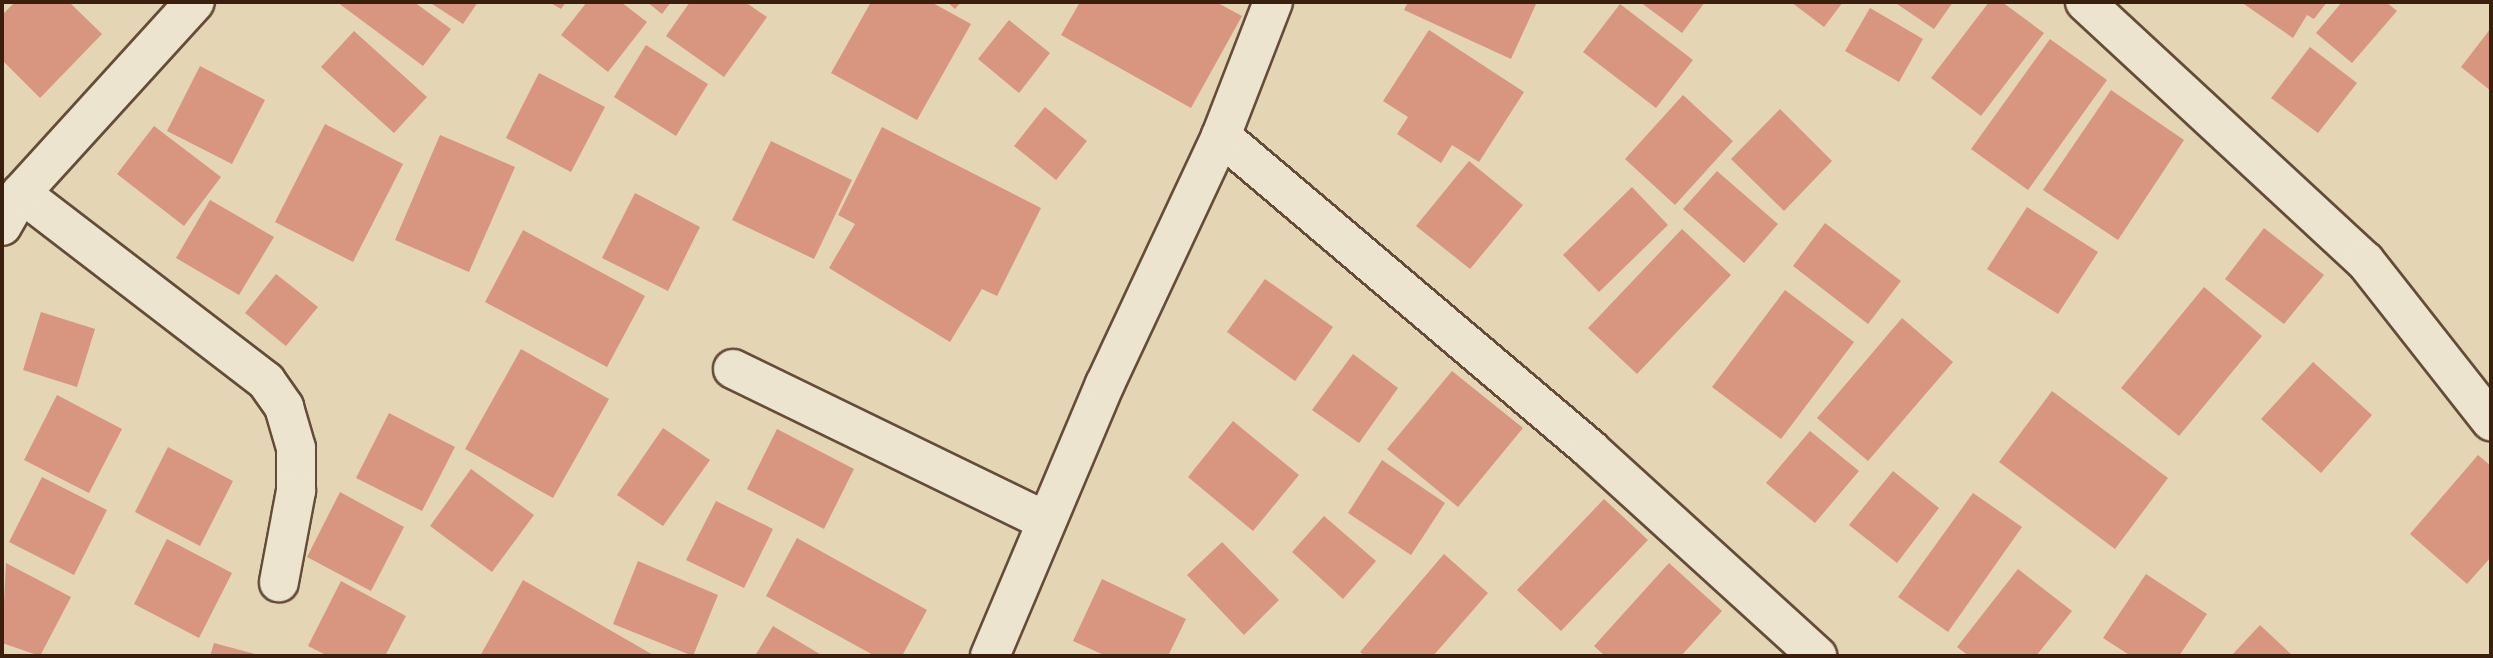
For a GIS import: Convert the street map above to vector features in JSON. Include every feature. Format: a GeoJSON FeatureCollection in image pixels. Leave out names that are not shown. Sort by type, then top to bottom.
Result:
{"type":"FeatureCollection","features":[{"type":"Feature","properties":{"kind":"street"},"geometry":{"type":"LineString","coordinates":[[2,226],[21,193],[195,2]]}},
{"type":"Feature","properties":{"kind":"street"},"geometry":{"type":"LineString","coordinates":[[989,656],[1046,522],[1221,136],[1273,2]]}},
{"type":"Feature","properties":{"kind":"street"},"geometry":{"type":"LineString","coordinates":[[2085,2],[2365,261],[2491,421]]}},
{"type":"Feature","properties":{"kind":"street"},"geometry":{"type":"LineString","coordinates":[[1221,136],[1591,450],[1817,656]]}},
{"type":"Feature","properties":{"kind":"street"},"geometry":{"type":"LineString","coordinates":[[21,193],[266,381],[285,407],[296,448],[296,491],[279,582]]}},
{"type":"Feature","properties":{"kind":"street"},"geometry":{"type":"LineString","coordinates":[[733,369],[1046,522]]}},
{"type":"Feature","properties":{"kind":"building"},"geometry":{"type":"Polygon","coordinates":[[[15,2],[69,2],[102,34],[40,98],[2,60],[2,15],[15,2]]]}},
{"type":"Feature","properties":{"kind":"building"},"geometry":{"type":"Polygon","coordinates":[[[337,2],[414,2],[451,29],[423,66],[337,2]]]}},
{"type":"Feature","properties":{"kind":"building"},"geometry":{"type":"Polygon","coordinates":[[[429,2],[478,2],[463,24],[429,2]]]}},
{"type":"Feature","properties":{"kind":"building"},"geometry":{"type":"Polygon","coordinates":[[[549,2],[566,2],[561,9],[549,2]]]}},
{"type":"Feature","properties":{"kind":"building"},"geometry":{"type":"Polygon","coordinates":[[[587,2],[621,2],[647,22],[608,72],[561,35],[587,2]]]}},
{"type":"Feature","properties":{"kind":"building"},"geometry":{"type":"Polygon","coordinates":[[[647,2],[671,2],[662,14],[647,2]]]}},
{"type":"Feature","properties":{"kind":"building"},"geometry":{"type":"Polygon","coordinates":[[[690,2],[745,2],[767,17],[724,77],[666,36],[690,2]]]}},
{"type":"Feature","properties":{"kind":"building"},"geometry":{"type":"Polygon","coordinates":[[[871,2],[931,2],[971,24],[917,120],[831,73],[871,2]]]}},
{"type":"Feature","properties":{"kind":"building"},"geometry":{"type":"Polygon","coordinates":[[[947,2],[961,2],[955,9],[947,2]]]}},
{"type":"Feature","properties":{"kind":"building"},"geometry":{"type":"Polygon","coordinates":[[[1080,2],[1216,2],[1242,16],[1191,108],[1061,35],[1080,2]]]}},
{"type":"Feature","properties":{"kind":"building"},"geometry":{"type":"Polygon","coordinates":[[[1408,2],[1537,2],[1511,59],[1404,10],[1408,2]]]}},
{"type":"Feature","properties":{"kind":"building"},"geometry":{"type":"Polygon","coordinates":[[[1640,2],[1705,2],[1682,33],[1640,2]]]}},
{"type":"Feature","properties":{"kind":"building"},"geometry":{"type":"Polygon","coordinates":[[[1791,2],[1843,2],[1824,27],[1791,2]]]}},
{"type":"Feature","properties":{"kind":"building"},"geometry":{"type":"Polygon","coordinates":[[[1894,2],[1953,2],[1934,29],[1894,2]]]}},
{"type":"Feature","properties":{"kind":"building"},"geometry":{"type":"Polygon","coordinates":[[[1989,2],[2002,2],[2044,33],[1981,116],[1931,78],[1989,2]]]}},
{"type":"Feature","properties":{"kind":"building"},"geometry":{"type":"Polygon","coordinates":[[[2241,2],[2327,2],[2314,19],[2307,15],[2293,38],[2241,2]]]}},
{"type":"Feature","properties":{"kind":"building"},"geometry":{"type":"Polygon","coordinates":[[[2342,2],[2386,2],[2397,11],[2352,63],[2316,33],[2342,2]]]}},
{"type":"Feature","properties":{"kind":"building"},"geometry":{"type":"Polygon","coordinates":[[[1620,4],[1693,60],[1656,108],[1583,52],[1620,4]]]}},
{"type":"Feature","properties":{"kind":"building"},"geometry":{"type":"Polygon","coordinates":[[[1870,8],[1923,39],[1899,82],[1845,51],[1870,8]]]}},
{"type":"Feature","properties":{"kind":"building"},"geometry":{"type":"Polygon","coordinates":[[[1009,20],[1050,53],[1019,93],[978,59],[1009,20]]]}},
{"type":"Feature","properties":{"kind":"building"},"geometry":{"type":"Polygon","coordinates":[[[2491,28],[2491,91],[2461,67],[2491,28]]]}},
{"type":"Feature","properties":{"kind":"building"},"geometry":{"type":"Polygon","coordinates":[[[1429,30],[1524,92],[1479,162],[1452,145],[1441,163],[1397,134],[1408,117],[1383,101],[1429,30]]]}},
{"type":"Feature","properties":{"kind":"building"},"geometry":{"type":"Polygon","coordinates":[[[354,31],[427,97],[394,133],[321,67],[354,31]]]}},
{"type":"Feature","properties":{"kind":"building"},"geometry":{"type":"Polygon","coordinates":[[[2050,39],[2107,80],[2028,190],[1971,149],[2050,39]]]}},
{"type":"Feature","properties":{"kind":"building"},"geometry":{"type":"Polygon","coordinates":[[[646,45],[708,84],[676,136],[614,97],[646,45]]]}},
{"type":"Feature","properties":{"kind":"building"},"geometry":{"type":"Polygon","coordinates":[[[2310,47],[2357,83],[2318,133],[2271,98],[2310,47]]]}},
{"type":"Feature","properties":{"kind":"building"},"geometry":{"type":"Polygon","coordinates":[[[200,66],[265,100],[232,164],[167,131],[200,66]]]}},
{"type":"Feature","properties":{"kind":"building"},"geometry":{"type":"Polygon","coordinates":[[[539,73],[605,107],[571,172],[506,138],[539,73]]]}},
{"type":"Feature","properties":{"kind":"building"},"geometry":{"type":"Polygon","coordinates":[[[2111,90],[2184,140],[2118,240],[2043,190],[2111,90]]]}},
{"type":"Feature","properties":{"kind":"building"},"geometry":{"type":"Polygon","coordinates":[[[1683,95],[1733,141],[1675,205],[1625,159],[1683,95]]]}},
{"type":"Feature","properties":{"kind":"building"},"geometry":{"type":"Polygon","coordinates":[[[1045,107],[1087,141],[1056,180],[1014,146],[1045,107]]]}},
{"type":"Feature","properties":{"kind":"building"},"geometry":{"type":"Polygon","coordinates":[[[1780,109],[1832,161],[1784,211],[1731,159],[1780,109]]]}},
{"type":"Feature","properties":{"kind":"building"},"geometry":{"type":"Polygon","coordinates":[[[325,124],[403,164],[353,262],[275,222],[325,124]]]}},
{"type":"Feature","properties":{"kind":"building"},"geometry":{"type":"Polygon","coordinates":[[[154,126],[221,177],[184,226],[117,174],[154,126]]]}},
{"type":"Feature","properties":{"kind":"building"},"geometry":{"type":"Polygon","coordinates":[[[882,127],[1041,208],[997,296],[982,289],[950,342],[829,268],[855,224],[838,215],[882,127]]]}},
{"type":"Feature","properties":{"kind":"building"},"geometry":{"type":"Polygon","coordinates":[[[440,135],[515,167],[469,272],[395,240],[440,135]]]}},
{"type":"Feature","properties":{"kind":"building"},"geometry":{"type":"Polygon","coordinates":[[[771,141],[852,180],[814,259],[732,220],[771,141]]]}},
{"type":"Feature","properties":{"kind":"building"},"geometry":{"type":"Polygon","coordinates":[[[1469,161],[1523,205],[1470,269],[1416,226],[1469,161]]]}},
{"type":"Feature","properties":{"kind":"building"},"geometry":{"type":"Polygon","coordinates":[[[1717,171],[1778,224],[1744,263],[1683,209],[1717,171]]]}},
{"type":"Feature","properties":{"kind":"building"},"geometry":{"type":"Polygon","coordinates":[[[1632,187],[1668,225],[1599,292],[1563,255],[1632,187]]]}},
{"type":"Feature","properties":{"kind":"building"},"geometry":{"type":"Polygon","coordinates":[[[635,193],[700,227],[668,291],[602,258],[635,193]]]}},
{"type":"Feature","properties":{"kind":"building"},"geometry":{"type":"Polygon","coordinates":[[[210,200],[274,237],[239,295],[176,258],[210,200]]]}},
{"type":"Feature","properties":{"kind":"building"},"geometry":{"type":"Polygon","coordinates":[[[2027,207],[2098,252],[2058,314],[1987,269],[2027,207]]]}},
{"type":"Feature","properties":{"kind":"building"},"geometry":{"type":"Polygon","coordinates":[[[1825,223],[1901,281],[1868,324],[1793,266],[1825,223]]]}},
{"type":"Feature","properties":{"kind":"building"},"geometry":{"type":"Polygon","coordinates":[[[2264,228],[2324,275],[2284,324],[2225,279],[2264,228]]]}},
{"type":"Feature","properties":{"kind":"building"},"geometry":{"type":"Polygon","coordinates":[[[1682,229],[1731,275],[1637,374],[1588,328],[1682,229]]]}},
{"type":"Feature","properties":{"kind":"building"},"geometry":{"type":"Polygon","coordinates":[[[523,230],[645,296],[607,367],[485,302],[523,230]]]}},
{"type":"Feature","properties":{"kind":"building"},"geometry":{"type":"Polygon","coordinates":[[[276,274],[318,307],[286,346],[245,313],[276,274]]]}},
{"type":"Feature","properties":{"kind":"building"},"geometry":{"type":"Polygon","coordinates":[[[1265,279],[1333,327],[1295,381],[1227,332],[1265,279]]]}},
{"type":"Feature","properties":{"kind":"building"},"geometry":{"type":"Polygon","coordinates":[[[2204,287],[2262,336],[2179,436],[2121,388],[2204,287]]]}},
{"type":"Feature","properties":{"kind":"building"},"geometry":{"type":"Polygon","coordinates":[[[1785,290],[1854,342],[1781,439],[1712,387],[1785,290]]]}},
{"type":"Feature","properties":{"kind":"building"},"geometry":{"type":"Polygon","coordinates":[[[41,312],[95,329],[77,387],[23,370],[41,312]]]}},
{"type":"Feature","properties":{"kind":"building"},"geometry":{"type":"Polygon","coordinates":[[[1902,318],[1953,362],[1868,461],[1817,418],[1902,318]]]}},
{"type":"Feature","properties":{"kind":"building"},"geometry":{"type":"Polygon","coordinates":[[[521,349],[609,399],[553,498],[465,449],[521,349]]]}},
{"type":"Feature","properties":{"kind":"building"},"geometry":{"type":"Polygon","coordinates":[[[1353,354],[1398,388],[1359,443],[1312,410],[1353,354]]]}},
{"type":"Feature","properties":{"kind":"building"},"geometry":{"type":"Polygon","coordinates":[[[2313,362],[2372,415],[2321,473],[2261,419],[2313,362]]]}},
{"type":"Feature","properties":{"kind":"building"},"geometry":{"type":"Polygon","coordinates":[[[1452,371],[1523,428],[1458,507],[1387,449],[1452,371]]]}},
{"type":"Feature","properties":{"kind":"building"},"geometry":{"type":"Polygon","coordinates":[[[2052,391],[2168,478],[2115,549],[1999,462],[2052,391]]]}},
{"type":"Feature","properties":{"kind":"building"},"geometry":{"type":"Polygon","coordinates":[[[57,395],[122,429],[89,493],[24,460],[57,395]]]}},
{"type":"Feature","properties":{"kind":"building"},"geometry":{"type":"Polygon","coordinates":[[[389,413],[455,447],[422,511],[356,478],[389,413]]]}},
{"type":"Feature","properties":{"kind":"building"},"geometry":{"type":"Polygon","coordinates":[[[1233,421],[1299,475],[1253,531],[1188,477],[1233,421]]]}},
{"type":"Feature","properties":{"kind":"building"},"geometry":{"type":"Polygon","coordinates":[[[663,428],[710,460],[663,526],[617,495],[663,428]]]}},
{"type":"Feature","properties":{"kind":"building"},"geometry":{"type":"Polygon","coordinates":[[[777,429],[854,469],[824,529],[747,489],[777,429]]]}},
{"type":"Feature","properties":{"kind":"building"},"geometry":{"type":"Polygon","coordinates":[[[1810,431],[1859,471],[1815,523],[1766,483],[1810,431]]]}},
{"type":"Feature","properties":{"kind":"building"},"geometry":{"type":"Polygon","coordinates":[[[168,447],[233,481],[200,546],[135,512],[168,447]]]}},
{"type":"Feature","properties":{"kind":"building"},"geometry":{"type":"Polygon","coordinates":[[[2478,455],[2491,466],[2491,557],[2467,584],[2410,534],[2478,455]]]}},
{"type":"Feature","properties":{"kind":"building"},"geometry":{"type":"Polygon","coordinates":[[[1382,460],[1445,503],[1411,555],[1348,513],[1382,460]]]}},
{"type":"Feature","properties":{"kind":"building"},"geometry":{"type":"Polygon","coordinates":[[[471,469],[534,515],[492,572],[430,526],[471,469]]]}},
{"type":"Feature","properties":{"kind":"building"},"geometry":{"type":"Polygon","coordinates":[[[1893,471],[1939,508],[1897,563],[1849,525],[1893,471]]]}},
{"type":"Feature","properties":{"kind":"building"},"geometry":{"type":"Polygon","coordinates":[[[42,477],[107,510],[74,575],[9,542],[42,477]]]}},
{"type":"Feature","properties":{"kind":"building"},"geometry":{"type":"Polygon","coordinates":[[[340,492],[404,527],[371,591],[307,557],[340,492]]]}},
{"type":"Feature","properties":{"kind":"building"},"geometry":{"type":"Polygon","coordinates":[[[1973,493],[2022,527],[1948,632],[1898,597],[1973,493]]]}},
{"type":"Feature","properties":{"kind":"building"},"geometry":{"type":"Polygon","coordinates":[[[1604,499],[1648,540],[1561,631],[1517,590],[1604,499]]]}},
{"type":"Feature","properties":{"kind":"building"},"geometry":{"type":"Polygon","coordinates":[[[716,501],[773,529],[744,588],[686,560],[716,501]]]}},
{"type":"Feature","properties":{"kind":"building"},"geometry":{"type":"Polygon","coordinates":[[[1324,516],[1376,561],[1343,599],[1292,552],[1324,516]]]}},
{"type":"Feature","properties":{"kind":"building"},"geometry":{"type":"Polygon","coordinates":[[[797,538],[927,610],[902,656],[875,656],[766,596],[797,538]]]}},
{"type":"Feature","properties":{"kind":"building"},"geometry":{"type":"Polygon","coordinates":[[[167,539],[232,573],[199,638],[134,604],[167,539]]]}},
{"type":"Feature","properties":{"kind":"building"},"geometry":{"type":"Polygon","coordinates":[[[1222,542],[1279,600],[1244,635],[1187,575],[1222,542]]]}},
{"type":"Feature","properties":{"kind":"building"},"geometry":{"type":"Polygon","coordinates":[[[1444,554],[1488,593],[1433,656],[1365,656],[1360,652],[1444,554]]]}},
{"type":"Feature","properties":{"kind":"building"},"geometry":{"type":"Polygon","coordinates":[[[638,561],[718,595],[693,656],[613,624],[638,561]]]}},
{"type":"Feature","properties":{"kind":"building"},"geometry":{"type":"Polygon","coordinates":[[[6,563],[71,597],[40,656],[2,643],[6,563]]]}},
{"type":"Feature","properties":{"kind":"building"},"geometry":{"type":"Polygon","coordinates":[[[1669,563],[1722,611],[1681,656],[1605,656],[1594,646],[1669,563]]]}},
{"type":"Feature","properties":{"kind":"building"},"geometry":{"type":"Polygon","coordinates":[[[2018,569],[2072,611],[2036,656],[1969,656],[1957,647],[2018,569]]]}},
{"type":"Feature","properties":{"kind":"building"},"geometry":{"type":"Polygon","coordinates":[[[2146,574],[2207,614],[2179,656],[2131,656],[2103,638],[2146,574]]]}},
{"type":"Feature","properties":{"kind":"building"},"geometry":{"type":"Polygon","coordinates":[[[1102,579],[1186,619],[1168,656],[1106,656],[1073,641],[1102,579]]]}},
{"type":"Feature","properties":{"kind":"building"},"geometry":{"type":"Polygon","coordinates":[[[523,580],[655,656],[480,656],[523,580]]]}},
{"type":"Feature","properties":{"kind":"building"},"geometry":{"type":"Polygon","coordinates":[[[341,581],[406,616],[385,656],[328,656],[308,646],[341,581]]]}},
{"type":"Feature","properties":{"kind":"building"},"geometry":{"type":"Polygon","coordinates":[[[2260,625],[2293,656],[2231,656],[2260,625]]]}},
{"type":"Feature","properties":{"kind":"building"},"geometry":{"type":"Polygon","coordinates":[[[773,626],[823,656],[755,656],[773,626]]]}},
{"type":"Feature","properties":{"kind":"building"},"geometry":{"type":"Polygon","coordinates":[[[214,643],[259,655],[259,656],[210,656],[214,643]]]}}]}
